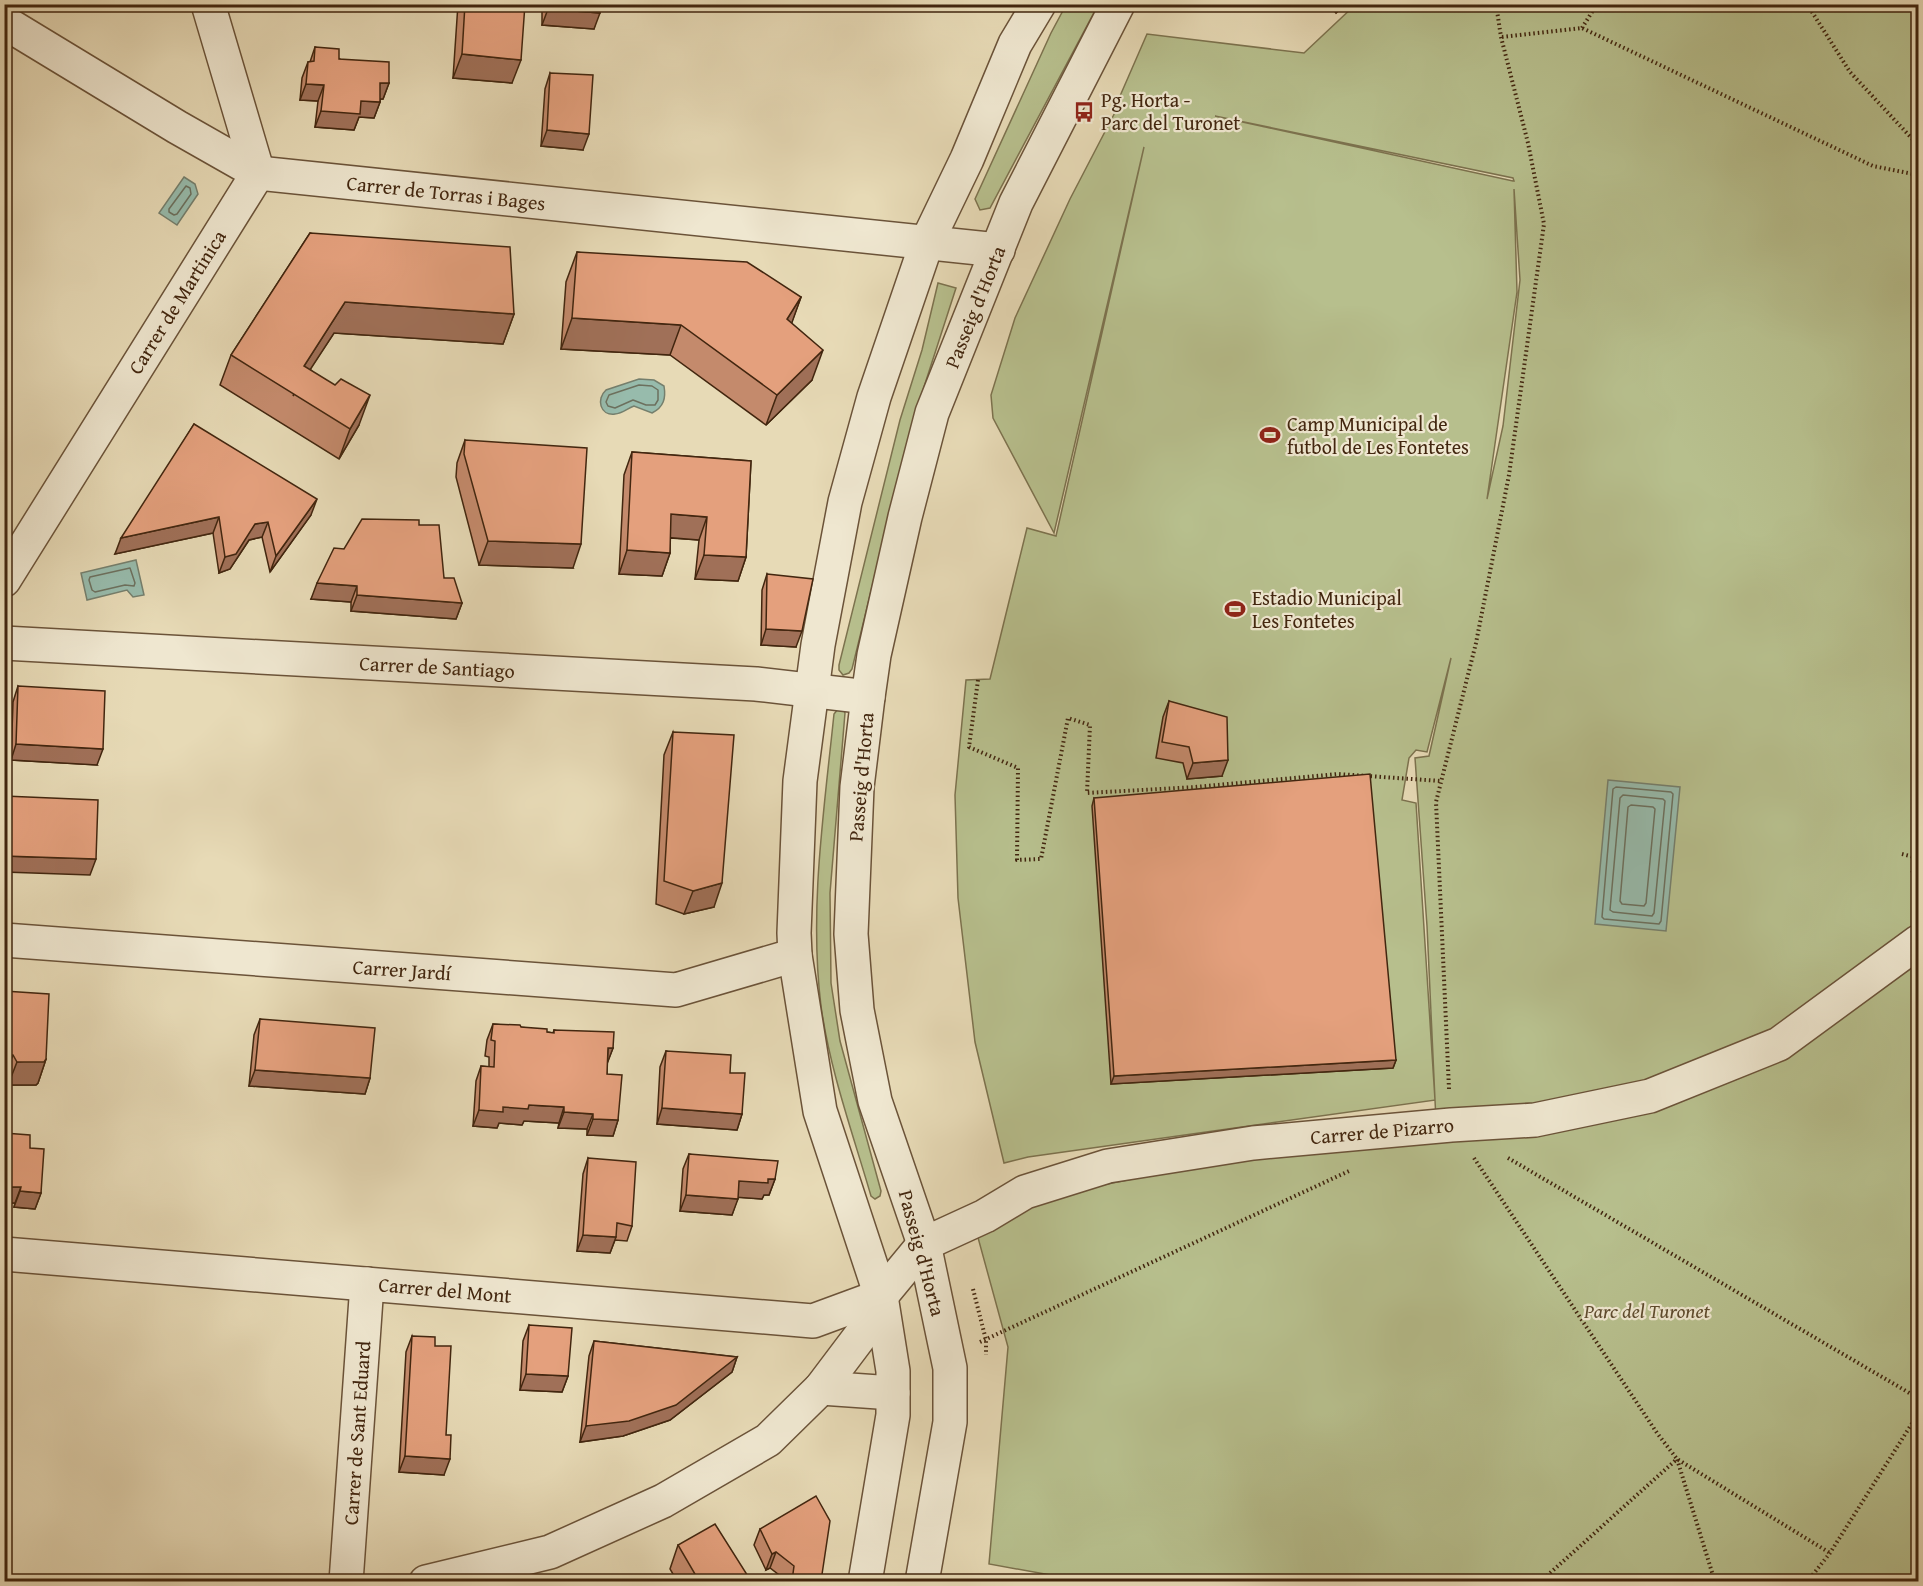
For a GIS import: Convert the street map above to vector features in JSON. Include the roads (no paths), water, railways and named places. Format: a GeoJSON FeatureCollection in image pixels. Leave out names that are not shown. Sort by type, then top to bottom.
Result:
{"type":"FeatureCollection","features":[{"type":"Feature","properties":{"kind":"street"},"geometry":{"type":"LineString","coordinates":[[208,4],[258,173]]}},
{"type":"Feature","properties":{"kind":"street"},"geometry":{"type":"LineString","coordinates":[[865,1581],[894,1415],[894,1371],[881,1296],[820,1111],[795,955],[801,781],[818,645],[845,502],[874,397],[927,242],[967,159],[1015,44],[1040,4]]}},
{"type":"Feature","properties":{"kind":"street","name":"Passeig d'Horta"},"geometry":{"type":"LineString","coordinates":[[922,1581],[950,1422],[950,1368],[924,1244],[875,1101],[857,1010],[851,934],[857,787],[868,697],[874,655],[905,517],[932,413],[1016,203],[1118,4]]}},
{"type":"Feature","properties":{"kind":"street","name":"Carrer de Torras i Bages"},"geometry":{"type":"LineString","coordinates":[[4,22],[177,127],[258,173],[998,249]]}},
{"type":"Feature","properties":{"kind":"street","name":"Carrer de Martinica"},"geometry":{"type":"LineString","coordinates":[[4,580],[258,173]]}},
{"type":"Feature","properties":{"kind":"street","name":"Carrer de Santiago"},"geometry":{"type":"LineString","coordinates":[[4,643],[744,683],[868,697]]}},
{"type":"Feature","properties":{"kind":"street","name":"Carrer Jardí"},"geometry":{"type":"LineString","coordinates":[[4,940],[676,990],[795,955]]}},
{"type":"Feature","properties":{"kind":"street","name":"Carrer de Pizarro"},"geometry":{"type":"LineString","coordinates":[[426,1581],[550,1552],[663,1501],[768,1440],[821,1389],[864,1331],[881,1296],[924,1244],[985,1216],[1025,1192],[1108,1166],[1252,1143],[1450,1125],[1535,1120],[1650,1096],[1779,1044],[1918,942]]}},
{"type":"Feature","properties":{"kind":"street","name":"Carrer del Mont"},"geometry":{"type":"LineString","coordinates":[[4,1254],[813,1321],[881,1296]]}},
{"type":"Feature","properties":{"kind":"street","name":"Carrer de Sant Eduard"},"geometry":{"type":"LineString","coordinates":[[346,1581],[367,1284]]}},
{"type":"Feature","properties":{"kind":"street"},"geometry":{"type":"LineString","coordinates":[[821,1389],[894,1393]]}},
{"type":"Feature","properties":{"kind":"water"},"geometry":{"type":"Polygon","coordinates":[[[184,177],[195,184],[198,194],[177,225],[159,213],[184,177]]]}},
{"type":"Feature","properties":{"kind":"water"},"geometry":{"type":"Polygon","coordinates":[[[639,379],[654,380],[664,386],[665,394],[659,408],[652,413],[634,406],[618,414],[610,414],[603,410],[600,402],[606,390],[639,379]]]}},
{"type":"Feature","properties":{"kind":"water"},"geometry":{"type":"Polygon","coordinates":[[[136,560],[144,595],[133,597],[127,590],[87,600],[81,573],[136,560]]]}},
{"type":"Feature","properties":{"kind":"water"},"geometry":{"type":"Polygon","coordinates":[[[1608,780],[1680,787],[1666,931],[1595,924],[1608,780]]]}},
{"type":"Feature","properties":{"kind":"place","name":"Pg. Horta - Parc del Turonet"},"geometry":{"type":"Point","coordinates":[1084,112]}},
{"type":"Feature","properties":{"kind":"place","name":"Camp Municipal de futbol de Les Fontetes"},"geometry":{"type":"Point","coordinates":[1270,435]}},
{"type":"Feature","properties":{"kind":"place","name":"Estadio Municipal Les Fontetes"},"geometry":{"type":"Point","coordinates":[1235,609]}},
{"type":"Feature","properties":{"kind":"park label","name":"Parc del Turonet"},"geometry":{"type":"Point","coordinates":[1647,1311]}}]}
